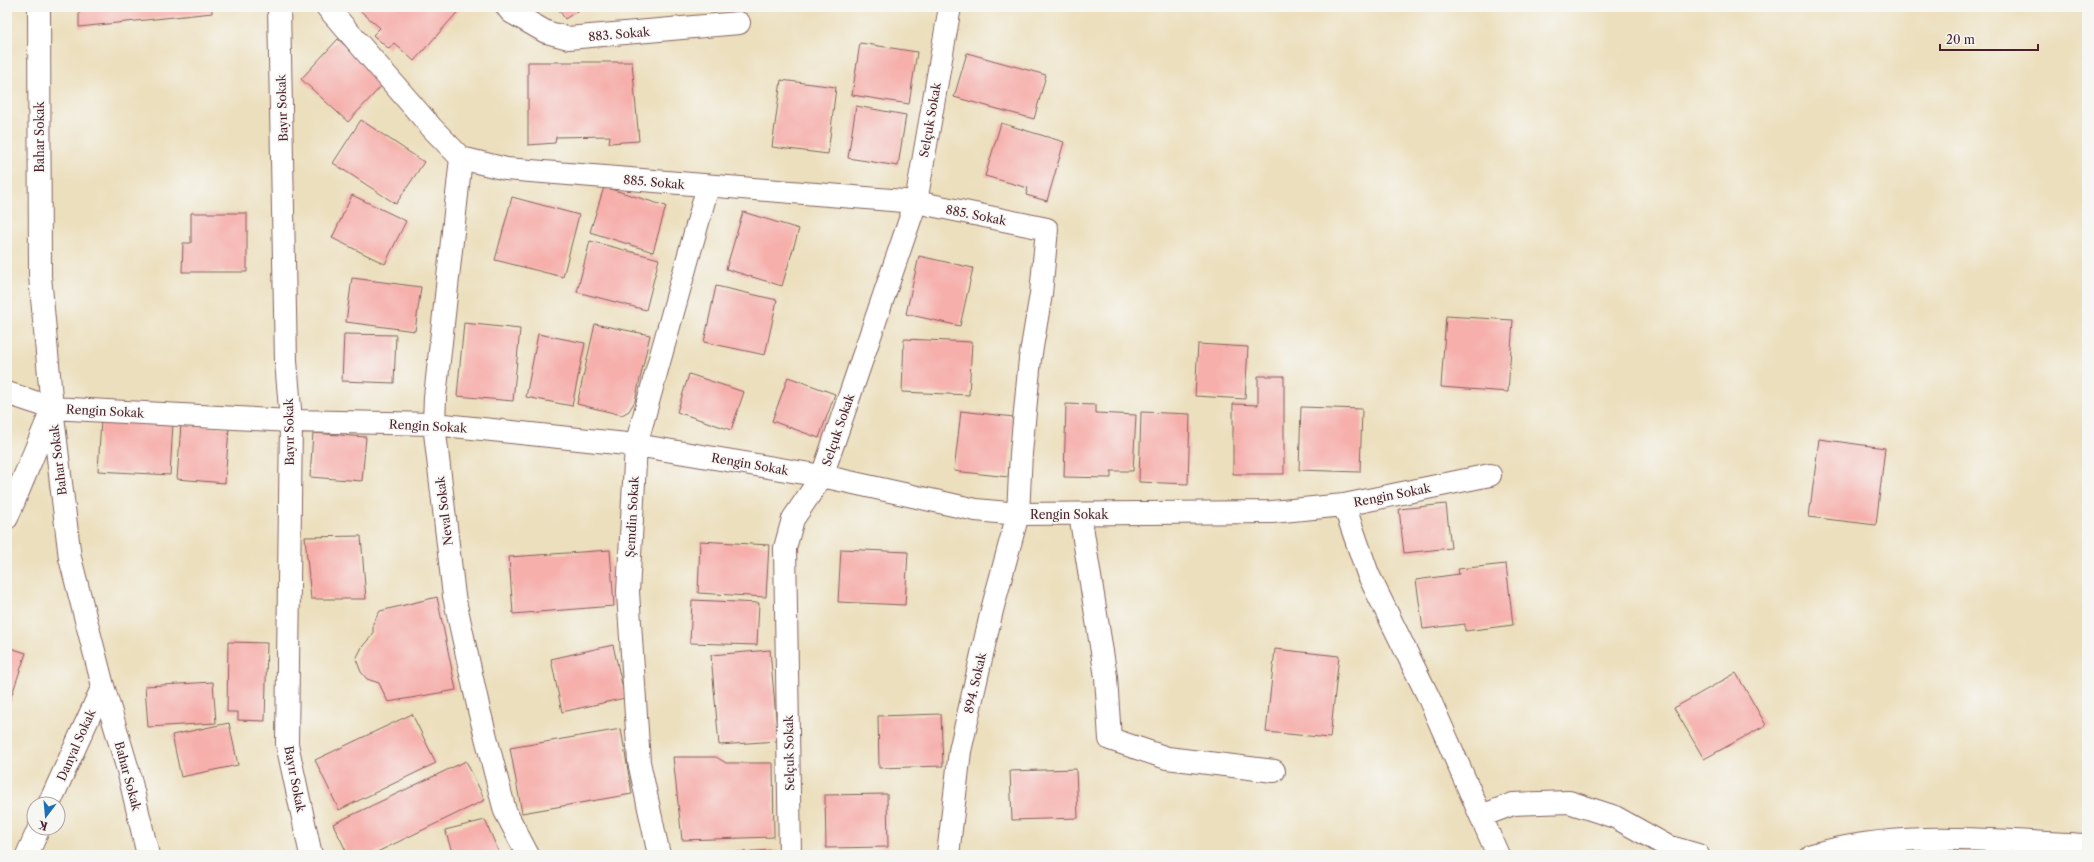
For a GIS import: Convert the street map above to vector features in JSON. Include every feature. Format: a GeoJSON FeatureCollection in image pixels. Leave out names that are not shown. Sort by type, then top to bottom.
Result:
{"type":"FeatureCollection","features":[{"type":"Feature","properties":{"kind":"street","name":"Bahar Sokak"},"geometry":{"type":"LineString","coordinates":[[39,7],[40,276],[52,408],[70,558],[103,686],[128,770],[148,855]]}},
{"type":"Feature","properties":{"kind":"street","name":"Bayır Sokak"},"geometry":{"type":"LineString","coordinates":[[279,7],[286,361],[291,421],[287,744],[311,855]]}},
{"type":"Feature","properties":{"kind":"street"},"geometry":{"type":"LineString","coordinates":[[327,7],[432,128],[461,158]]}},
{"type":"Feature","properties":{"kind":"street","name":"883. Sokak"},"geometry":{"type":"LineString","coordinates":[[508,7],[512,12],[546,32],[568,38],[739,23]]}},
{"type":"Feature","properties":{"kind":"street","name":"Selçuk Sokak"},"geometry":{"type":"LineString","coordinates":[[790,855],[785,548],[793,519],[822,476],[916,202],[950,7]]}},
{"type":"Feature","properties":{"kind":"street","name":"885. Sokak"},"geometry":{"type":"LineString","coordinates":[[461,158],[506,169],[916,202],[1048,229]]}},
{"type":"Feature","properties":{"kind":"street","name":"Neval Sokak"},"geometry":{"type":"LineString","coordinates":[[461,158],[435,397],[434,424],[454,596],[477,703],[505,811],[528,855]]}},
{"type":"Feature","properties":{"kind":"street","name":"Şemdin Sokak"},"geometry":{"type":"LineString","coordinates":[[658,855],[639,762],[628,592],[636,445],[708,186]]}},
{"type":"Feature","properties":{"kind":"street","name":"894. Sokak"},"geometry":{"type":"LineString","coordinates":[[948,855],[960,752],[992,610],[1018,514],[1021,453],[1030,359],[1041,294],[1048,229]]}},
{"type":"Feature","properties":{"kind":"street","name":"Rengin Sokak"},"geometry":{"type":"LineString","coordinates":[[7,393],[52,408],[291,421],[434,424],[636,445],[822,476],[976,510],[1018,514],[1272,512],[1344,505],[1490,475]]}},
{"type":"Feature","properties":{"kind":"street"},"geometry":{"type":"LineString","coordinates":[[7,518],[52,408]]}},
{"type":"Feature","properties":{"kind":"street"},"geometry":{"type":"LineString","coordinates":[[1344,505],[1368,574],[1428,696],[1498,855]]}},
{"type":"Feature","properties":{"kind":"street"},"geometry":{"type":"LineString","coordinates":[[1080,514],[1106,677],[1110,739],[1167,758],[1274,771]]}},
{"type":"Feature","properties":{"kind":"street","name":"Danyal Sokak"},"geometry":{"type":"LineString","coordinates":[[53,796],[103,686]]}},
{"type":"Feature","properties":{"kind":"street"},"geometry":{"type":"LineString","coordinates":[[1481,816],[1513,804],[1569,802],[1615,817],[1667,846],[1698,855]]}},
{"type":"Feature","properties":{"kind":"street"},"geometry":{"type":"LineString","coordinates":[[27,855],[35,836]]}},
{"type":"Feature","properties":{"kind":"street"},"geometry":{"type":"LineString","coordinates":[[1812,855],[1841,846],[1895,840],[1951,839],[2087,845]]}},
{"type":"Feature","properties":{"kind":"building"},"geometry":{"type":"Polygon","coordinates":[[[81,7],[212,7],[212,13],[79,27],[79,11],[81,7]]]}},
{"type":"Feature","properties":{"kind":"building"},"geometry":{"type":"Polygon","coordinates":[[[356,7],[462,7],[414,61],[394,43],[389,49],[373,35],[380,28],[356,7]]]}},
{"type":"Feature","properties":{"kind":"building"},"geometry":{"type":"Polygon","coordinates":[[[557,7],[583,7],[565,19],[557,7]]]}},
{"type":"Feature","properties":{"kind":"building"},"geometry":{"type":"Polygon","coordinates":[[[338,39],[385,82],[348,122],[301,79],[338,39]]]}},
{"type":"Feature","properties":{"kind":"building"},"geometry":{"type":"Polygon","coordinates":[[[860,43],[917,52],[909,104],[852,95],[860,43]]]}},
{"type":"Feature","properties":{"kind":"building"},"geometry":{"type":"Polygon","coordinates":[[[967,53],[1046,75],[1034,119],[954,97],[967,53]]]}},
{"type":"Feature","properties":{"kind":"building"},"geometry":{"type":"Polygon","coordinates":[[[528,62],[632,62],[639,141],[609,143],[610,136],[556,137],[555,143],[528,145],[528,62]]]}},
{"type":"Feature","properties":{"kind":"building"},"geometry":{"type":"Polygon","coordinates":[[[781,80],[836,87],[828,154],[772,147],[781,80]]]}},
{"type":"Feature","properties":{"kind":"building"},"geometry":{"type":"Polygon","coordinates":[[[856,106],[906,115],[898,166],[848,158],[856,106]]]}},
{"type":"Feature","properties":{"kind":"building"},"geometry":{"type":"Polygon","coordinates":[[[361,120],[424,162],[396,204],[333,163],[361,120]]]}},
{"type":"Feature","properties":{"kind":"building"},"geometry":{"type":"Polygon","coordinates":[[[1001,123],[1064,142],[1047,201],[1026,195],[1028,188],[985,176],[1001,123]]]}},
{"type":"Feature","properties":{"kind":"building"},"geometry":{"type":"Polygon","coordinates":[[[604,187],[666,206],[653,252],[590,232],[604,187]]]}},
{"type":"Feature","properties":{"kind":"building"},"geometry":{"type":"Polygon","coordinates":[[[352,195],[406,221],[385,264],[332,238],[352,195]]]}},
{"type":"Feature","properties":{"kind":"building"},"geometry":{"type":"Polygon","coordinates":[[[512,197],[579,215],[563,277],[495,260],[512,197]]]}},
{"type":"Feature","properties":{"kind":"building"},"geometry":{"type":"Polygon","coordinates":[[[743,212],[799,229],[782,286],[726,269],[743,212]]]}},
{"type":"Feature","properties":{"kind":"building"},"geometry":{"type":"Polygon","coordinates":[[[191,213],[247,213],[247,272],[182,272],[183,243],[191,243],[191,213]]]}},
{"type":"Feature","properties":{"kind":"building"},"geometry":{"type":"Polygon","coordinates":[[[590,241],[659,259],[646,310],[577,292],[590,241]]]}},
{"type":"Feature","properties":{"kind":"building"},"geometry":{"type":"Polygon","coordinates":[[[919,256],[973,268],[960,326],[906,314],[919,256]]]}},
{"type":"Feature","properties":{"kind":"building"},"geometry":{"type":"Polygon","coordinates":[[[352,278],[421,287],[415,331],[346,322],[352,278]]]}},
{"type":"Feature","properties":{"kind":"building"},"geometry":{"type":"Polygon","coordinates":[[[716,286],[777,300],[765,355],[704,342],[716,286]]]}},
{"type":"Feature","properties":{"kind":"building"},"geometry":{"type":"Polygon","coordinates":[[[1446,316],[1513,320],[1508,392],[1441,387],[1446,316]]]}},
{"type":"Feature","properties":{"kind":"building"},"geometry":{"type":"Polygon","coordinates":[[[464,323],[520,329],[513,401],[457,396],[464,323]]]}},
{"type":"Feature","properties":{"kind":"building"},"geometry":{"type":"Polygon","coordinates":[[[595,324],[650,335],[635,401],[629,411],[622,415],[577,404],[595,324]]]}},
{"type":"Feature","properties":{"kind":"building"},"geometry":{"type":"Polygon","coordinates":[[[344,334],[396,335],[394,383],[342,381],[344,334]]]}},
{"type":"Feature","properties":{"kind":"building"},"geometry":{"type":"Polygon","coordinates":[[[538,334],[585,343],[572,406],[526,397],[538,334]]]}},
{"type":"Feature","properties":{"kind":"building"},"geometry":{"type":"Polygon","coordinates":[[[904,339],[972,342],[969,395],[902,392],[904,339]]]}},
{"type":"Feature","properties":{"kind":"building"},"geometry":{"type":"Polygon","coordinates":[[[1198,344],[1248,347],[1245,399],[1195,396],[1198,344]]]}},
{"type":"Feature","properties":{"kind":"building"},"geometry":{"type":"Polygon","coordinates":[[[689,374],[744,392],[731,430],[677,412],[689,374]]]}},
{"type":"Feature","properties":{"kind":"building"},"geometry":{"type":"Polygon","coordinates":[[[1258,376],[1284,376],[1284,474],[1233,474],[1233,404],[1258,405],[1258,376]]]}},
{"type":"Feature","properties":{"kind":"building"},"geometry":{"type":"Polygon","coordinates":[[[788,377],[835,394],[819,438],[772,421],[788,377]]]}},
{"type":"Feature","properties":{"kind":"building"},"geometry":{"type":"Polygon","coordinates":[[[1066,404],[1096,405],[1096,413],[1136,415],[1133,471],[1111,471],[1111,478],[1064,477],[1066,404]]]}},
{"type":"Feature","properties":{"kind":"building"},"geometry":{"type":"Polygon","coordinates":[[[1301,407],[1362,409],[1360,472],[1299,470],[1301,407]]]}},
{"type":"Feature","properties":{"kind":"building"},"geometry":{"type":"Polygon","coordinates":[[[961,411],[1014,417],[1008,477],[954,471],[961,411]]]}},
{"type":"Feature","properties":{"kind":"building"},"geometry":{"type":"Polygon","coordinates":[[[1141,412],[1190,414],[1188,484],[1139,482],[1141,412]]]}},
{"type":"Feature","properties":{"kind":"building"},"geometry":{"type":"Polygon","coordinates":[[[101,419],[173,423],[170,475],[98,471],[101,419]]]}},
{"type":"Feature","properties":{"kind":"building"},"geometry":{"type":"Polygon","coordinates":[[[181,424],[229,428],[225,483],[177,479],[181,424]]]}},
{"type":"Feature","properties":{"kind":"building"},"geometry":{"type":"Polygon","coordinates":[[[313,433],[366,437],[362,481],[310,477],[313,433]]]}},
{"type":"Feature","properties":{"kind":"building"},"geometry":{"type":"Polygon","coordinates":[[[1819,439],[1885,448],[1876,525],[1809,517],[1819,439]]]}},
{"type":"Feature","properties":{"kind":"building"},"geometry":{"type":"Polygon","coordinates":[[[1446,504],[1451,548],[1404,553],[1399,509],[1446,504]]]}},
{"type":"Feature","properties":{"kind":"building"},"geometry":{"type":"Polygon","coordinates":[[[361,536],[366,599],[311,599],[305,537],[361,536]]]}},
{"type":"Feature","properties":{"kind":"building"},"geometry":{"type":"Polygon","coordinates":[[[700,541],[769,545],[766,597],[698,593],[700,541]]]}},
{"type":"Feature","properties":{"kind":"building"},"geometry":{"type":"Polygon","coordinates":[[[841,549],[908,552],[905,605],[838,602],[841,549]]]}},
{"type":"Feature","properties":{"kind":"building"},"geometry":{"type":"Polygon","coordinates":[[[610,550],[614,606],[513,614],[509,557],[610,550]]]}},
{"type":"Feature","properties":{"kind":"building"},"geometry":{"type":"Polygon","coordinates":[[[1506,564],[1513,625],[1465,631],[1465,624],[1423,629],[1416,580],[1459,574],[1458,569],[1506,564]]]}},
{"type":"Feature","properties":{"kind":"building"},"geometry":{"type":"Polygon","coordinates":[[[437,597],[456,690],[388,702],[379,683],[367,679],[361,672],[356,659],[362,647],[373,634],[373,623],[380,611],[437,597]]]}},
{"type":"Feature","properties":{"kind":"building"},"geometry":{"type":"Polygon","coordinates":[[[692,600],[759,603],[757,645],[690,643],[692,600]]]}},
{"type":"Feature","properties":{"kind":"building"},"geometry":{"type":"Polygon","coordinates":[[[228,642],[267,643],[265,721],[238,720],[238,712],[227,712],[228,642]]]}},
{"type":"Feature","properties":{"kind":"building"},"geometry":{"type":"Polygon","coordinates":[[[613,645],[625,698],[562,712],[551,659],[613,645]]]}},
{"type":"Feature","properties":{"kind":"building"},"geometry":{"type":"Polygon","coordinates":[[[7,647],[26,653],[7,709],[7,647]]]}},
{"type":"Feature","properties":{"kind":"building"},"geometry":{"type":"Polygon","coordinates":[[[1275,649],[1339,656],[1330,738],[1266,732],[1275,649]]]}},
{"type":"Feature","properties":{"kind":"building"},"geometry":{"type":"Polygon","coordinates":[[[770,650],[778,741],[719,745],[711,655],[770,650]]]}},
{"type":"Feature","properties":{"kind":"building"},"geometry":{"type":"Polygon","coordinates":[[[1736,673],[1766,725],[1704,759],[1674,708],[1736,673]]]}},
{"type":"Feature","properties":{"kind":"building"},"geometry":{"type":"Polygon","coordinates":[[[213,682],[216,723],[148,727],[145,686],[213,682]]]}},
{"type":"Feature","properties":{"kind":"building"},"geometry":{"type":"Polygon","coordinates":[[[412,714],[436,763],[339,810],[315,760],[412,714]]]}},
{"type":"Feature","properties":{"kind":"building"},"geometry":{"type":"Polygon","coordinates":[[[941,714],[943,766],[879,768],[878,716],[941,714]]]}},
{"type":"Feature","properties":{"kind":"building"},"geometry":{"type":"Polygon","coordinates":[[[229,723],[238,765],[181,777],[172,735],[229,723]]]}},
{"type":"Feature","properties":{"kind":"building"},"geometry":{"type":"Polygon","coordinates":[[[621,729],[632,794],[522,813],[510,748],[621,729]]]}},
{"type":"Feature","properties":{"kind":"building"},"geometry":{"type":"Polygon","coordinates":[[[673,757],[716,757],[726,763],[773,763],[774,837],[682,840],[673,757]]]}},
{"type":"Feature","properties":{"kind":"building"},"geometry":{"type":"Polygon","coordinates":[[[466,761],[485,800],[371,855],[348,855],[333,824],[466,761]]]}},
{"type":"Feature","properties":{"kind":"building"},"geometry":{"type":"Polygon","coordinates":[[[1076,769],[1078,818],[1012,820],[1010,771],[1076,769]]]}},
{"type":"Feature","properties":{"kind":"building"},"geometry":{"type":"Polygon","coordinates":[[[887,794],[888,847],[826,848],[825,795],[887,794]]]}},
{"type":"Feature","properties":{"kind":"building"},"geometry":{"type":"Polygon","coordinates":[[[485,820],[500,855],[453,855],[445,830],[485,820]]]}},
{"type":"Feature","properties":{"kind":"building"},"geometry":{"type":"Polygon","coordinates":[[[774,850],[774,855],[724,855],[724,853],[774,850]]]}}]}
